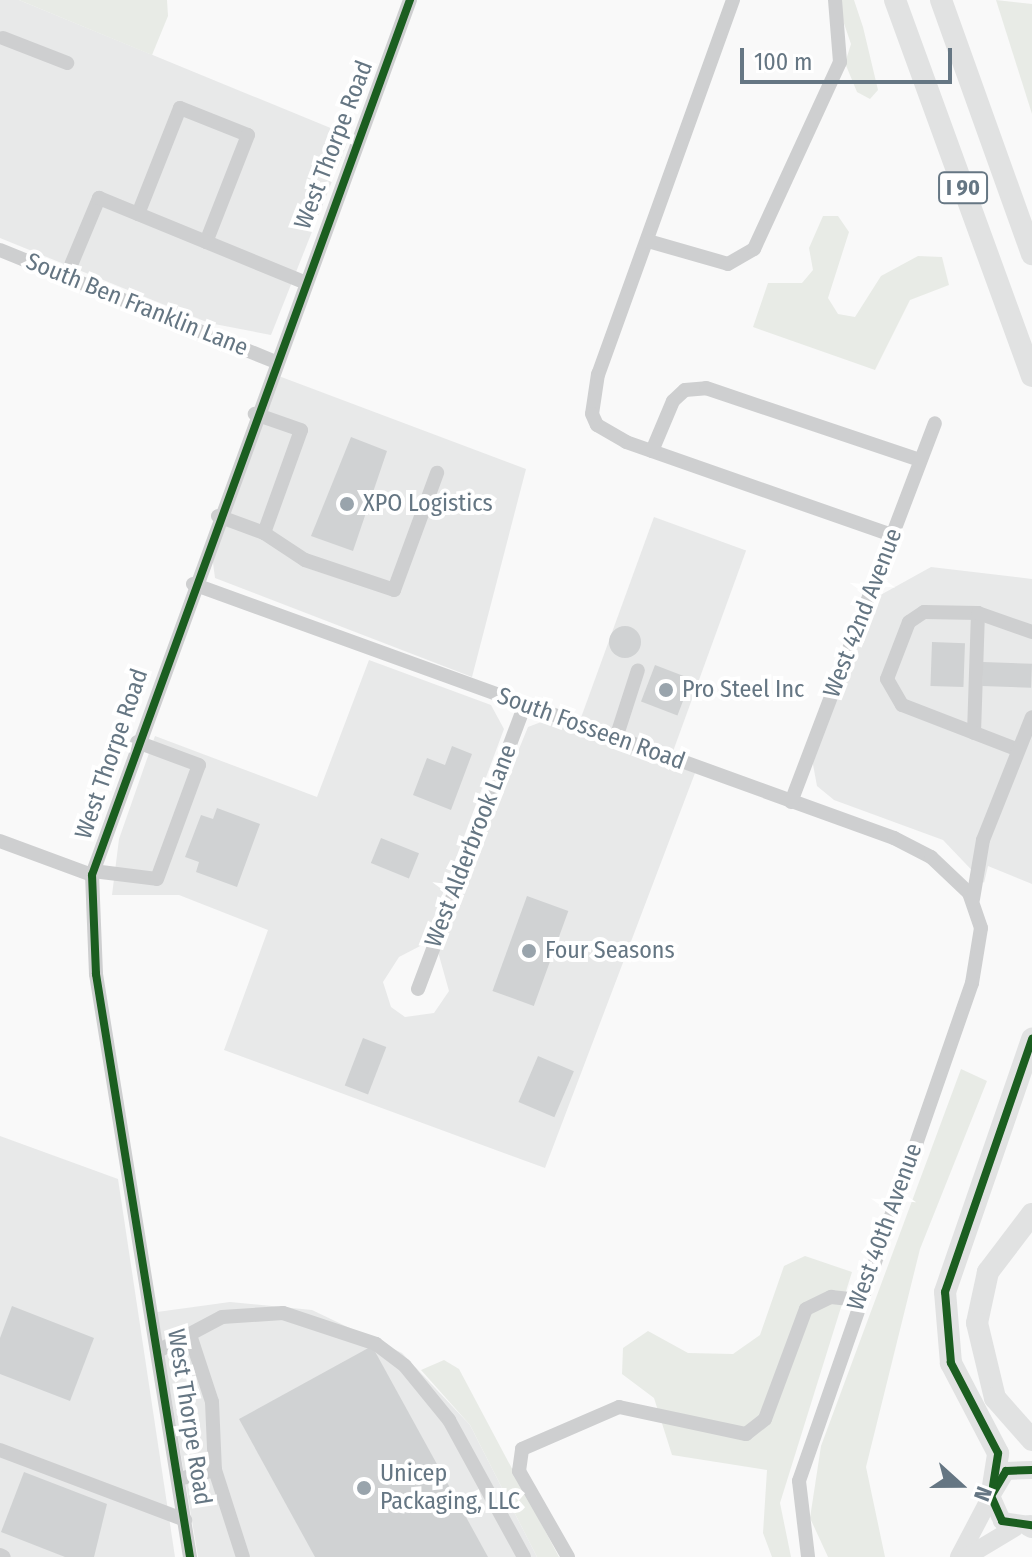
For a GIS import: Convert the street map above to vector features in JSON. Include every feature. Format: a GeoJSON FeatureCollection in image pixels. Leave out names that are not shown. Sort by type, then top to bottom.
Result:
{"type":"FeatureCollection","features":[{"type":"Feature","properties":{"kind":"highway","name":"I 90"},"geometry":{"type":"LineString","coordinates":[[895,0],[1032,376]]}},
{"type":"Feature","properties":{"kind":"highway","name":"I 90"},"geometry":{"type":"LineString","coordinates":[[941,0],[1032,254]]}},
{"type":"Feature","properties":{"kind":"highway"},"geometry":{"type":"LineString","coordinates":[[992,1491],[998,1453],[951,1363],[945,1292],[1032,1039]]}},
{"type":"Feature","properties":{"kind":"highway"},"geometry":{"type":"LineString","coordinates":[[1032,1214],[988,1272],[977,1323],[995,1398],[1032,1440]]}},
{"type":"Feature","properties":{"kind":"main road"},"geometry":{"type":"LineString","coordinates":[[959,1557],[992,1491],[1006,1471],[1032,1470]]}},
{"type":"Feature","properties":{"kind":"main road"},"geometry":{"type":"LineString","coordinates":[[992,1491],[996,1514],[1028,1526]]}},
{"type":"Feature","properties":{"kind":"main road"},"geometry":{"type":"LineString","coordinates":[[966,1557],[1028,1526]]}},
{"type":"Feature","properties":{"kind":"street","name":"West Thorpe Road"},"geometry":{"type":"LineString","coordinates":[[190,1557],[92,943],[93,873],[193,584],[410,0]]}},
{"type":"Feature","properties":{"kind":"street"},"geometry":{"type":"LineString","coordinates":[[733,0],[592,398],[597,425],[652,451],[892,535]]}},
{"type":"Feature","properties":{"kind":"street"},"geometry":{"type":"LineString","coordinates":[[648,241],[728,264],[754,249],[840,62],[835,0]]}},
{"type":"Feature","properties":{"kind":"street"},"geometry":{"type":"LineString","coordinates":[[1,40],[67,63]]}},
{"type":"Feature","properties":{"kind":"street"},"geometry":{"type":"LineString","coordinates":[[138,214],[180,108],[248,135],[206,242]]}},
{"type":"Feature","properties":{"kind":"street"},"geometry":{"type":"LineString","coordinates":[[66,277],[99,198],[304,282]]}},
{"type":"Feature","properties":{"kind":"street","name":"South Ben Franklin Lane"},"geometry":{"type":"LineString","coordinates":[[0,250],[274,361]]}},
{"type":"Feature","properties":{"kind":"street"},"geometry":{"type":"LineString","coordinates":[[652,451],[673,401],[706,388],[920,460]]}},
{"type":"Feature","properties":{"kind":"street"},"geometry":{"type":"LineString","coordinates":[[255,414],[301,430],[264,533]]}},
{"type":"Feature","properties":{"kind":"street","name":"West 42nd Avenue"},"geometry":{"type":"LineString","coordinates":[[791,802],[935,423]]}},
{"type":"Feature","properties":{"kind":"street"},"geometry":{"type":"LineString","coordinates":[[218,516],[264,533],[305,560],[394,590],[437,473]]}},
{"type":"Feature","properties":{"kind":"street","name":"South Fosseen Road"},"geometry":{"type":"LineString","coordinates":[[193,584],[913,847],[973,899]]}},
{"type":"Feature","properties":{"kind":"street"},"geometry":{"type":"LineString","coordinates":[[974,733],[978,613]]}},
{"type":"Feature","properties":{"kind":"street"},"geometry":{"type":"LineString","coordinates":[[1016,749],[902,705],[887,685],[916,616],[978,613],[1032,632]]}},
{"type":"Feature","properties":{"kind":"street"},"geometry":{"type":"LineString","coordinates":[[616,738],[638,670]]}},
{"type":"Feature","properties":{"kind":"street","name":"West Alderbrook Lane"},"geometry":{"type":"LineString","coordinates":[[418,989],[525,704]]}},
{"type":"Feature","properties":{"kind":"street"},"geometry":{"type":"LineString","coordinates":[[973,899],[983,840],[1016,749],[1032,717]]}},
{"type":"Feature","properties":{"kind":"street"},"geometry":{"type":"LineString","coordinates":[[0,841],[93,873],[157,879],[199,765],[137,742]]}},
{"type":"Feature","properties":{"kind":"street","name":"West 40th Avenue"},"geometry":{"type":"LineString","coordinates":[[808,1557],[799,1481],[859,1300],[972,983],[981,937],[973,899]]}},
{"type":"Feature","properties":{"kind":"street"},"geometry":{"type":"LineString","coordinates":[[568,1557],[519,1471],[522,1449],[619,1407],[746,1434],[765,1419],[806,1309],[831,1297],[859,1300]]}},
{"type":"Feature","properties":{"kind":"street"},"geometry":{"type":"LineString","coordinates":[[158,1351],[191,1338],[222,1317],[283,1313],[376,1344],[405,1366],[449,1420],[524,1557]]}},
{"type":"Feature","properties":{"kind":"street"},"geometry":{"type":"LineString","coordinates":[[191,1338],[212,1402],[215,1470],[243,1557]]}},
{"type":"Feature","properties":{"kind":"street"},"geometry":{"type":"LineString","coordinates":[[0,1450],[185,1520]]}},
{"type":"Feature","properties":{"kind":"street"},"geometry":{"type":"LineString","coordinates":[[179,1479],[215,1470]]}},
{"type":"Feature","properties":{"kind":"shaded area"},"geometry":{"type":"Polygon","coordinates":[[[0,0],[19,0],[350,136],[271,335],[209,323],[0,238],[0,0]]]}},
{"type":"Feature","properties":{"kind":"shaded area"},"geometry":{"type":"Polygon","coordinates":[[[19,0],[167,0],[168,16],[152,55],[19,0]]]}},
{"type":"Feature","properties":{"kind":"shaded area"},"geometry":{"type":"Polygon","coordinates":[[[836,0],[854,0],[878,90],[870,99],[857,92],[845,63],[851,44],[836,0]]]}},
{"type":"Feature","properties":{"kind":"shaded area"},"geometry":{"type":"Polygon","coordinates":[[[996,0],[1032,4],[1032,114],[996,0]]]}},
{"type":"Feature","properties":{"kind":"shaded area"},"geometry":{"type":"Polygon","coordinates":[[[823,216],[838,216],[849,232],[828,298],[838,314],[855,317],[881,276],[918,256],[942,257],[949,285],[910,300],[875,370],[753,327],[768,283],[802,283],[813,270],[809,248],[823,216]]]}},
{"type":"Feature","properties":{"kind":"shaded area"},"geometry":{"type":"Polygon","coordinates":[[[276,375],[526,469],[472,677],[215,578],[212,555],[276,375]]]}},
{"type":"Feature","properties":{"kind":"shaded area"},"geometry":{"type":"Polygon","coordinates":[[[654,517],[746,551],[673,751],[581,717],[654,517]]]}},
{"type":"Feature","properties":{"kind":"shaded area"},"geometry":{"type":"Polygon","coordinates":[[[931,567],[1032,579],[1032,884],[988,866],[984,883],[943,840],[834,800],[817,786],[812,759],[875,598],[931,567]]]}},
{"type":"Feature","properties":{"kind":"shaded area"},"geometry":{"type":"Polygon","coordinates":[[[369,660],[491,705],[504,729],[424,944],[399,957],[383,982],[391,1007],[405,1017],[434,1013],[449,991],[438,952],[442,937],[528,727],[549,719],[695,773],[545,1168],[224,1050],[268,930],[179,895],[112,895],[119,839],[155,736],[317,797],[369,660]]]}},
{"type":"Feature","properties":{"kind":"shaded area"},"geometry":{"type":"Polygon","coordinates":[[[961,1069],[987,1081],[920,1249],[866,1467],[885,1557],[828,1557],[810,1518],[821,1446],[961,1069]]]}},
{"type":"Feature","properties":{"kind":"shaded area"},"geometry":{"type":"Polygon","coordinates":[[[0,1136],[118,1179],[175,1557],[0,1557],[0,1136]]]}},
{"type":"Feature","properties":{"kind":"shaded area"},"geometry":{"type":"Polygon","coordinates":[[[805,1256],[852,1272],[780,1503],[791,1557],[772,1557],[763,1533],[767,1470],[672,1455],[654,1398],[622,1374],[623,1348],[648,1331],[688,1353],[733,1354],[760,1335],[784,1266],[805,1256]]]}},
{"type":"Feature","properties":{"kind":"shaded area"},"geometry":{"type":"Polygon","coordinates":[[[230,1302],[312,1310],[402,1353],[470,1425],[537,1557],[198,1557],[157,1312],[230,1302]]]}},
{"type":"Feature","properties":{"kind":"shaded area"},"geometry":{"type":"Polygon","coordinates":[[[444,1360],[459,1369],[559,1557],[537,1557],[470,1425],[421,1370],[444,1360]]]}},
{"type":"Feature","properties":{"kind":"building","name":"XPO Logistics"},"geometry":{"type":"Polygon","coordinates":[[[351,437],[387,451],[353,551],[311,536],[351,437]]]}},
{"type":"Feature","properties":{"kind":"building"},"geometry":{"type":"Polygon","coordinates":[[[625,626],[636,631],[641,642],[636,653],[625,658],[614,653],[609,642],[614,631],[625,626]]]}},
{"type":"Feature","properties":{"kind":"building"},"geometry":{"type":"Polygon","coordinates":[[[932,642],[965,643],[963,687],[930,686],[932,642]]]}},
{"type":"Feature","properties":{"kind":"building"},"geometry":{"type":"Polygon","coordinates":[[[983,662],[1032,664],[1031,688],[982,686],[983,662]]]}},
{"type":"Feature","properties":{"kind":"building","name":"Pro Steel Inc"},"geometry":{"type":"Polygon","coordinates":[[[655,665],[691,679],[677,715],[641,701],[655,665]]]}},
{"type":"Feature","properties":{"kind":"building"},"geometry":{"type":"Polygon","coordinates":[[[452,746],[472,754],[451,810],[413,795],[427,758],[445,765],[452,746]]]}},
{"type":"Feature","properties":{"kind":"building"},"geometry":{"type":"Polygon","coordinates":[[[217,808],[260,824],[237,887],[196,872],[199,862],[185,857],[201,815],[213,819],[217,808]]]}},
{"type":"Feature","properties":{"kind":"building"},"geometry":{"type":"Polygon","coordinates":[[[381,838],[419,853],[409,878],[371,863],[381,838]]]}},
{"type":"Feature","properties":{"kind":"building","name":"Four Seasons"},"geometry":{"type":"Polygon","coordinates":[[[527,896],[568,911],[534,1006],[492,991],[527,896]]]}},
{"type":"Feature","properties":{"kind":"building"},"geometry":{"type":"Polygon","coordinates":[[[363,1038],[386,1047],[368,1095],[345,1086],[363,1038]]]}},
{"type":"Feature","properties":{"kind":"building"},"geometry":{"type":"Polygon","coordinates":[[[538,1056],[574,1071],[554,1117],[518,1102],[538,1056]]]}},
{"type":"Feature","properties":{"kind":"building"},"geometry":{"type":"Polygon","coordinates":[[[12,1306],[94,1338],[70,1401],[0,1374],[0,1338],[12,1306]]]}},
{"type":"Feature","properties":{"kind":"building","name":"Unicep Packaging, LLC"},"geometry":{"type":"Polygon","coordinates":[[[372,1346],[488,1557],[315,1557],[239,1419],[372,1346]]]}},
{"type":"Feature","properties":{"kind":"building"},"geometry":{"type":"Polygon","coordinates":[[[24,1472],[107,1504],[94,1557],[65,1557],[1,1532],[24,1472]]]}},
{"type":"Feature","properties":{"kind":"cycle path"},"geometry":{"type":"LineString","coordinates":[[190,1557],[96,974],[92,875],[410,0]]}},
{"type":"Feature","properties":{"kind":"cycle path"},"geometry":{"type":"LineString","coordinates":[[993,1486],[998,1453],[951,1363],[945,1292],[1032,1039]]}},
{"type":"Feature","properties":{"kind":"cycle path"},"geometry":{"type":"LineString","coordinates":[[1032,1470],[1006,1471],[991,1496],[1002,1521],[1032,1525]]}},
{"type":"Feature","properties":{"kind":"place","name":"XPO Logistics"},"geometry":{"type":"Point","coordinates":[347,504]}},
{"type":"Feature","properties":{"kind":"place","name":"Pro Steel Inc"},"geometry":{"type":"Point","coordinates":[666,690]}},
{"type":"Feature","properties":{"kind":"place","name":"Four Seasons"},"geometry":{"type":"Point","coordinates":[529,951]}},
{"type":"Feature","properties":{"kind":"place","name":"Unicep Packaging, LLC"},"geometry":{"type":"Point","coordinates":[364,1488]}}]}
